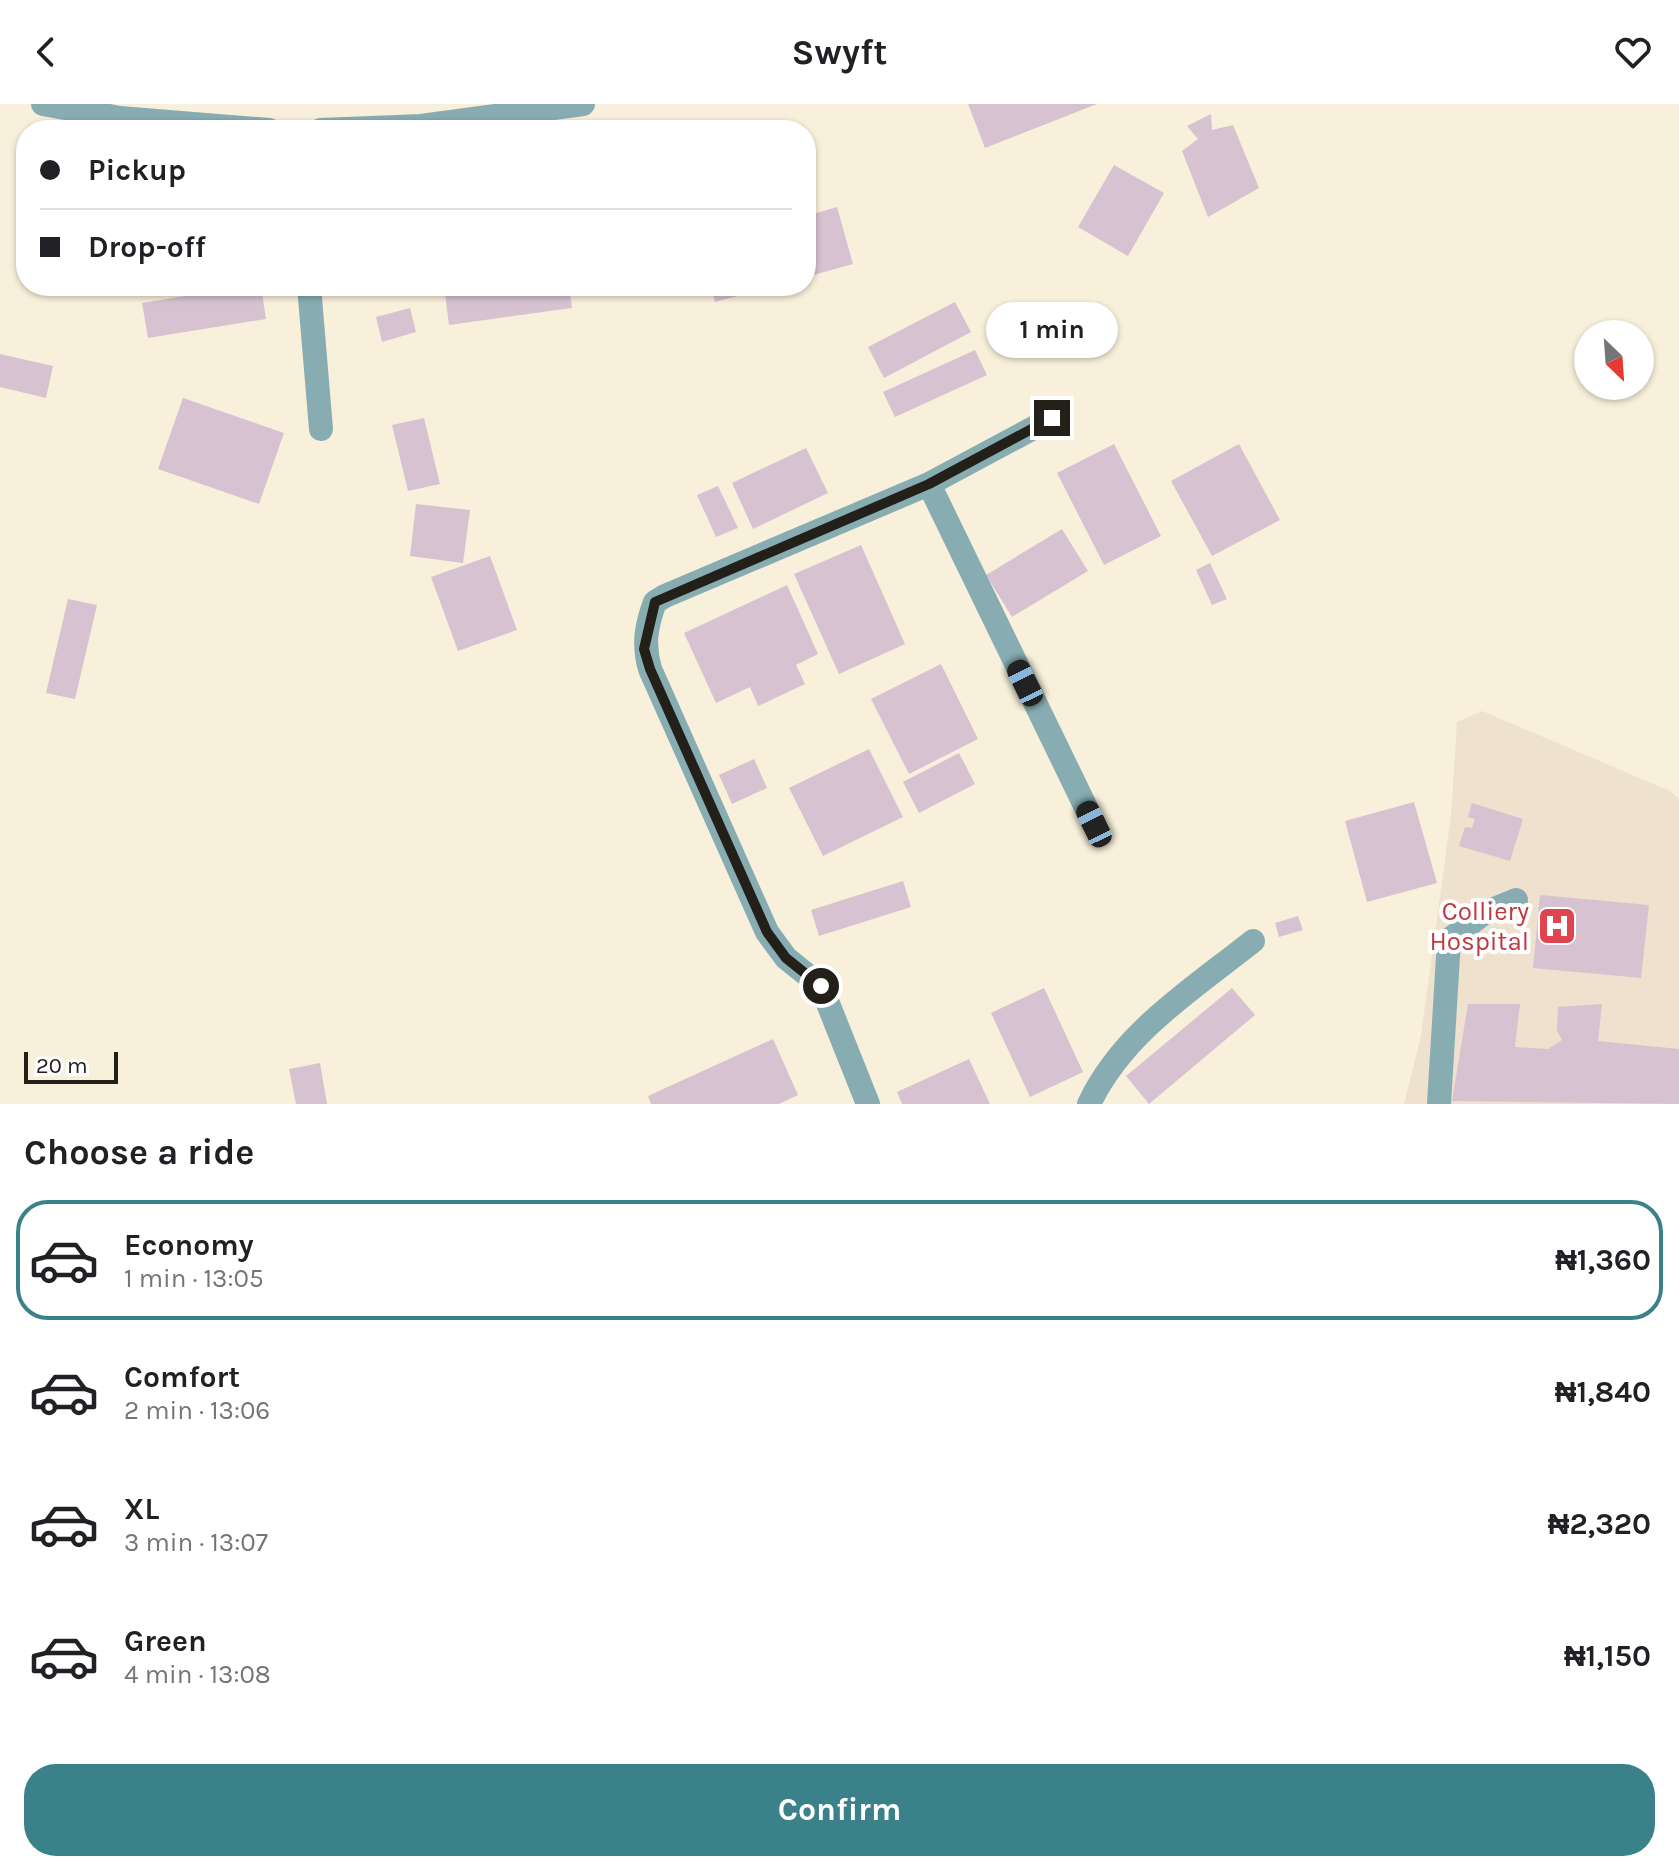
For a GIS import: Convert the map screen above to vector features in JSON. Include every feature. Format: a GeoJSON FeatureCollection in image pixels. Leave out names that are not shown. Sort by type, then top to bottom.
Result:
{"type":"FeatureCollection","features":[{"type":"Feature","properties":{"kind":"street"},"geometry":{"type":"LineString","coordinates":[[43,104],[145,120]]}},
{"type":"Feature","properties":{"kind":"street"},"geometry":{"type":"LineString","coordinates":[[465,120],[583,104]]}},
{"type":"Feature","properties":{"kind":"street"},"geometry":{"type":"LineString","coordinates":[[310,296],[321,429]]}},
{"type":"Feature","properties":{"kind":"street"},"geometry":{"type":"LineString","coordinates":[[868,1104],[821,986],[786,958],[767,932],[650,669],[644,649],[655,602],[929,484],[1052,418]]}},
{"type":"Feature","properties":{"kind":"street"},"geometry":{"type":"LineString","coordinates":[[929,484],[1094,824]]}},
{"type":"Feature","properties":{"kind":"street"},"geometry":{"type":"LineString","coordinates":[[1439,1104],[1449,940],[1484,913],[1516,900]]}},
{"type":"Feature","properties":{"kind":"street"},"geometry":{"type":"LineString","coordinates":[[1089,1104],[1108,1069],[1134,1037],[1253,941]]}},
{"type":"Feature","properties":{"kind":"shaded area","name":"Colliery Hospital"},"geometry":{"type":"Polygon","coordinates":[[[1482,711],[1670,791],[1679,799],[1679,1104],[1404,1104],[1421,1036],[1451,816],[1457,722],[1482,711]]]}},
{"type":"Feature","properties":{"kind":"building"},"geometry":{"type":"Polygon","coordinates":[[[968,104],[1097,104],[985,148],[968,104]]]}},
{"type":"Feature","properties":{"kind":"building"},"geometry":{"type":"Polygon","coordinates":[[[1211,114],[1212,130],[1233,125],[1259,188],[1208,217],[1182,151],[1198,139],[1187,126],[1211,114]]]}},
{"type":"Feature","properties":{"kind":"building"},"geometry":{"type":"Polygon","coordinates":[[[1114,165],[1164,193],[1128,256],[1078,227],[1114,165]]]}},
{"type":"Feature","properties":{"kind":"building"},"geometry":{"type":"Polygon","coordinates":[[[837,207],[853,264],[816,274],[816,213],[837,207]]]}},
{"type":"Feature","properties":{"kind":"building"},"geometry":{"type":"Polygon","coordinates":[[[185,296],[263,296],[266,319],[148,338],[142,303],[185,296]]]}},
{"type":"Feature","properties":{"kind":"building"},"geometry":{"type":"Polygon","coordinates":[[[445,296],[570,296],[572,308],[449,325],[445,296]]]}},
{"type":"Feature","properties":{"kind":"building"},"geometry":{"type":"Polygon","coordinates":[[[714,296],[737,296],[715,302],[714,296]]]}},
{"type":"Feature","properties":{"kind":"building"},"geometry":{"type":"Polygon","coordinates":[[[955,302],[971,332],[884,378],[868,347],[955,302]]]}},
{"type":"Feature","properties":{"kind":"building"},"geometry":{"type":"Polygon","coordinates":[[[410,308],[416,332],[382,342],[376,317],[410,308]]]}},
{"type":"Feature","properties":{"kind":"building"},"geometry":{"type":"Polygon","coordinates":[[[975,350],[987,375],[895,417],[883,392],[975,350]]]}},
{"type":"Feature","properties":{"kind":"building"},"geometry":{"type":"Polygon","coordinates":[[[0,354],[53,366],[46,398],[0,387],[0,354]]]}},
{"type":"Feature","properties":{"kind":"building"},"geometry":{"type":"Polygon","coordinates":[[[183,398],[284,433],[259,504],[158,469],[183,398]]]}},
{"type":"Feature","properties":{"kind":"building"},"geometry":{"type":"Polygon","coordinates":[[[424,418],[440,484],[408,491],[392,425],[424,418]]]}},
{"type":"Feature","properties":{"kind":"building"},"geometry":{"type":"Polygon","coordinates":[[[1114,444],[1161,536],[1104,565],[1057,473],[1114,444]]]}},
{"type":"Feature","properties":{"kind":"building"},"geometry":{"type":"Polygon","coordinates":[[[1239,444],[1280,520],[1212,556],[1171,481],[1239,444]]]}},
{"type":"Feature","properties":{"kind":"building"},"geometry":{"type":"Polygon","coordinates":[[[806,448],[828,493],[753,529],[732,483],[806,448]]]}},
{"type":"Feature","properties":{"kind":"building"},"geometry":{"type":"Polygon","coordinates":[[[718,486],[738,528],[716,537],[697,495],[718,486]]]}},
{"type":"Feature","properties":{"kind":"building"},"geometry":{"type":"Polygon","coordinates":[[[416,504],[470,510],[463,563],[410,556],[416,504]]]}},
{"type":"Feature","properties":{"kind":"building"},"geometry":{"type":"Polygon","coordinates":[[[1062,529],[1088,571],[1012,617],[986,575],[1062,529]]]}},
{"type":"Feature","properties":{"kind":"building"},"geometry":{"type":"Polygon","coordinates":[[[861,545],[905,644],[839,674],[794,574],[861,545]]]}},
{"type":"Feature","properties":{"kind":"building"},"geometry":{"type":"Polygon","coordinates":[[[490,556],[517,630],[458,651],[431,577],[490,556]]]}},
{"type":"Feature","properties":{"kind":"building"},"geometry":{"type":"Polygon","coordinates":[[[1210,563],[1227,599],[1212,605],[1196,570],[1210,563]]]}},
{"type":"Feature","properties":{"kind":"building"},"geometry":{"type":"Polygon","coordinates":[[[787,585],[818,654],[796,665],[805,684],[758,706],[750,687],[716,703],[684,633],[787,585]]]}},
{"type":"Feature","properties":{"kind":"building"},"geometry":{"type":"Polygon","coordinates":[[[68,599],[97,605],[75,699],[46,693],[68,599]]]}},
{"type":"Feature","properties":{"kind":"building"},"geometry":{"type":"Polygon","coordinates":[[[941,664],[978,739],[909,774],[871,699],[941,664]]]}},
{"type":"Feature","properties":{"kind":"building"},"geometry":{"type":"Polygon","coordinates":[[[869,749],[903,817],[823,856],[789,788],[869,749]]]}},
{"type":"Feature","properties":{"kind":"building"},"geometry":{"type":"Polygon","coordinates":[[[959,753],[975,784],[919,813],[903,782],[959,753]]]}},
{"type":"Feature","properties":{"kind":"building"},"geometry":{"type":"Polygon","coordinates":[[[754,759],[767,788],[732,804],[719,775],[754,759]]]}},
{"type":"Feature","properties":{"kind":"building"},"geometry":{"type":"Polygon","coordinates":[[[1414,802],[1437,883],[1367,902],[1345,821],[1414,802]]]}},
{"type":"Feature","properties":{"kind":"building"},"geometry":{"type":"Polygon","coordinates":[[[1472,803],[1523,819],[1510,861],[1459,846],[1465,827],[1472,828],[1475,819],[1468,817],[1472,803]]]}},
{"type":"Feature","properties":{"kind":"building"},"geometry":{"type":"Polygon","coordinates":[[[903,881],[911,907],[819,936],[811,910],[903,881]]]}},
{"type":"Feature","properties":{"kind":"building"},"geometry":{"type":"Polygon","coordinates":[[[1540,895],[1649,905],[1641,978],[1533,968],[1540,895]]]}},
{"type":"Feature","properties":{"kind":"building"},"geometry":{"type":"Polygon","coordinates":[[[1298,916],[1303,930],[1279,937],[1275,923],[1298,916]]]}},
{"type":"Feature","properties":{"kind":"building"},"geometry":{"type":"Polygon","coordinates":[[[1044,988],[1083,1072],[1030,1097],[991,1013],[1044,988]]]}},
{"type":"Feature","properties":{"kind":"building"},"geometry":{"type":"Polygon","coordinates":[[[1232,988],[1255,1015],[1149,1104],[1126,1076],[1232,988]]]}},
{"type":"Feature","properties":{"kind":"building"},"geometry":{"type":"Polygon","coordinates":[[[1468,1004],[1520,1004],[1515,1047],[1548,1049],[1562,1040],[1557,1031],[1558,1007],[1602,1004],[1598,1041],[1679,1049],[1679,1104],[1452,1101],[1468,1004]]]}},
{"type":"Feature","properties":{"kind":"building"},"geometry":{"type":"Polygon","coordinates":[[[773,1039],[798,1095],[779,1104],[651,1104],[648,1096],[773,1039]]]}},
{"type":"Feature","properties":{"kind":"building"},"geometry":{"type":"Polygon","coordinates":[[[969,1059],[990,1104],[902,1104],[897,1092],[969,1059]]]}},
{"type":"Feature","properties":{"kind":"building"},"geometry":{"type":"Polygon","coordinates":[[[320,1063],[327,1104],[296,1104],[289,1069],[320,1063]]]}},
{"type":"Feature","properties":{"kind":"place","name":"Colliery Hospital"},"geometry":{"type":"Point","coordinates":[1557,926]}},
{"type":"Feature","properties":{"kind":"route"},"geometry":{"type":"LineString","coordinates":[[821,986],[786,958],[767,932],[650,669],[644,649],[648,621],[655,602],[702,579],[929,484],[1052,418]]}}]}
